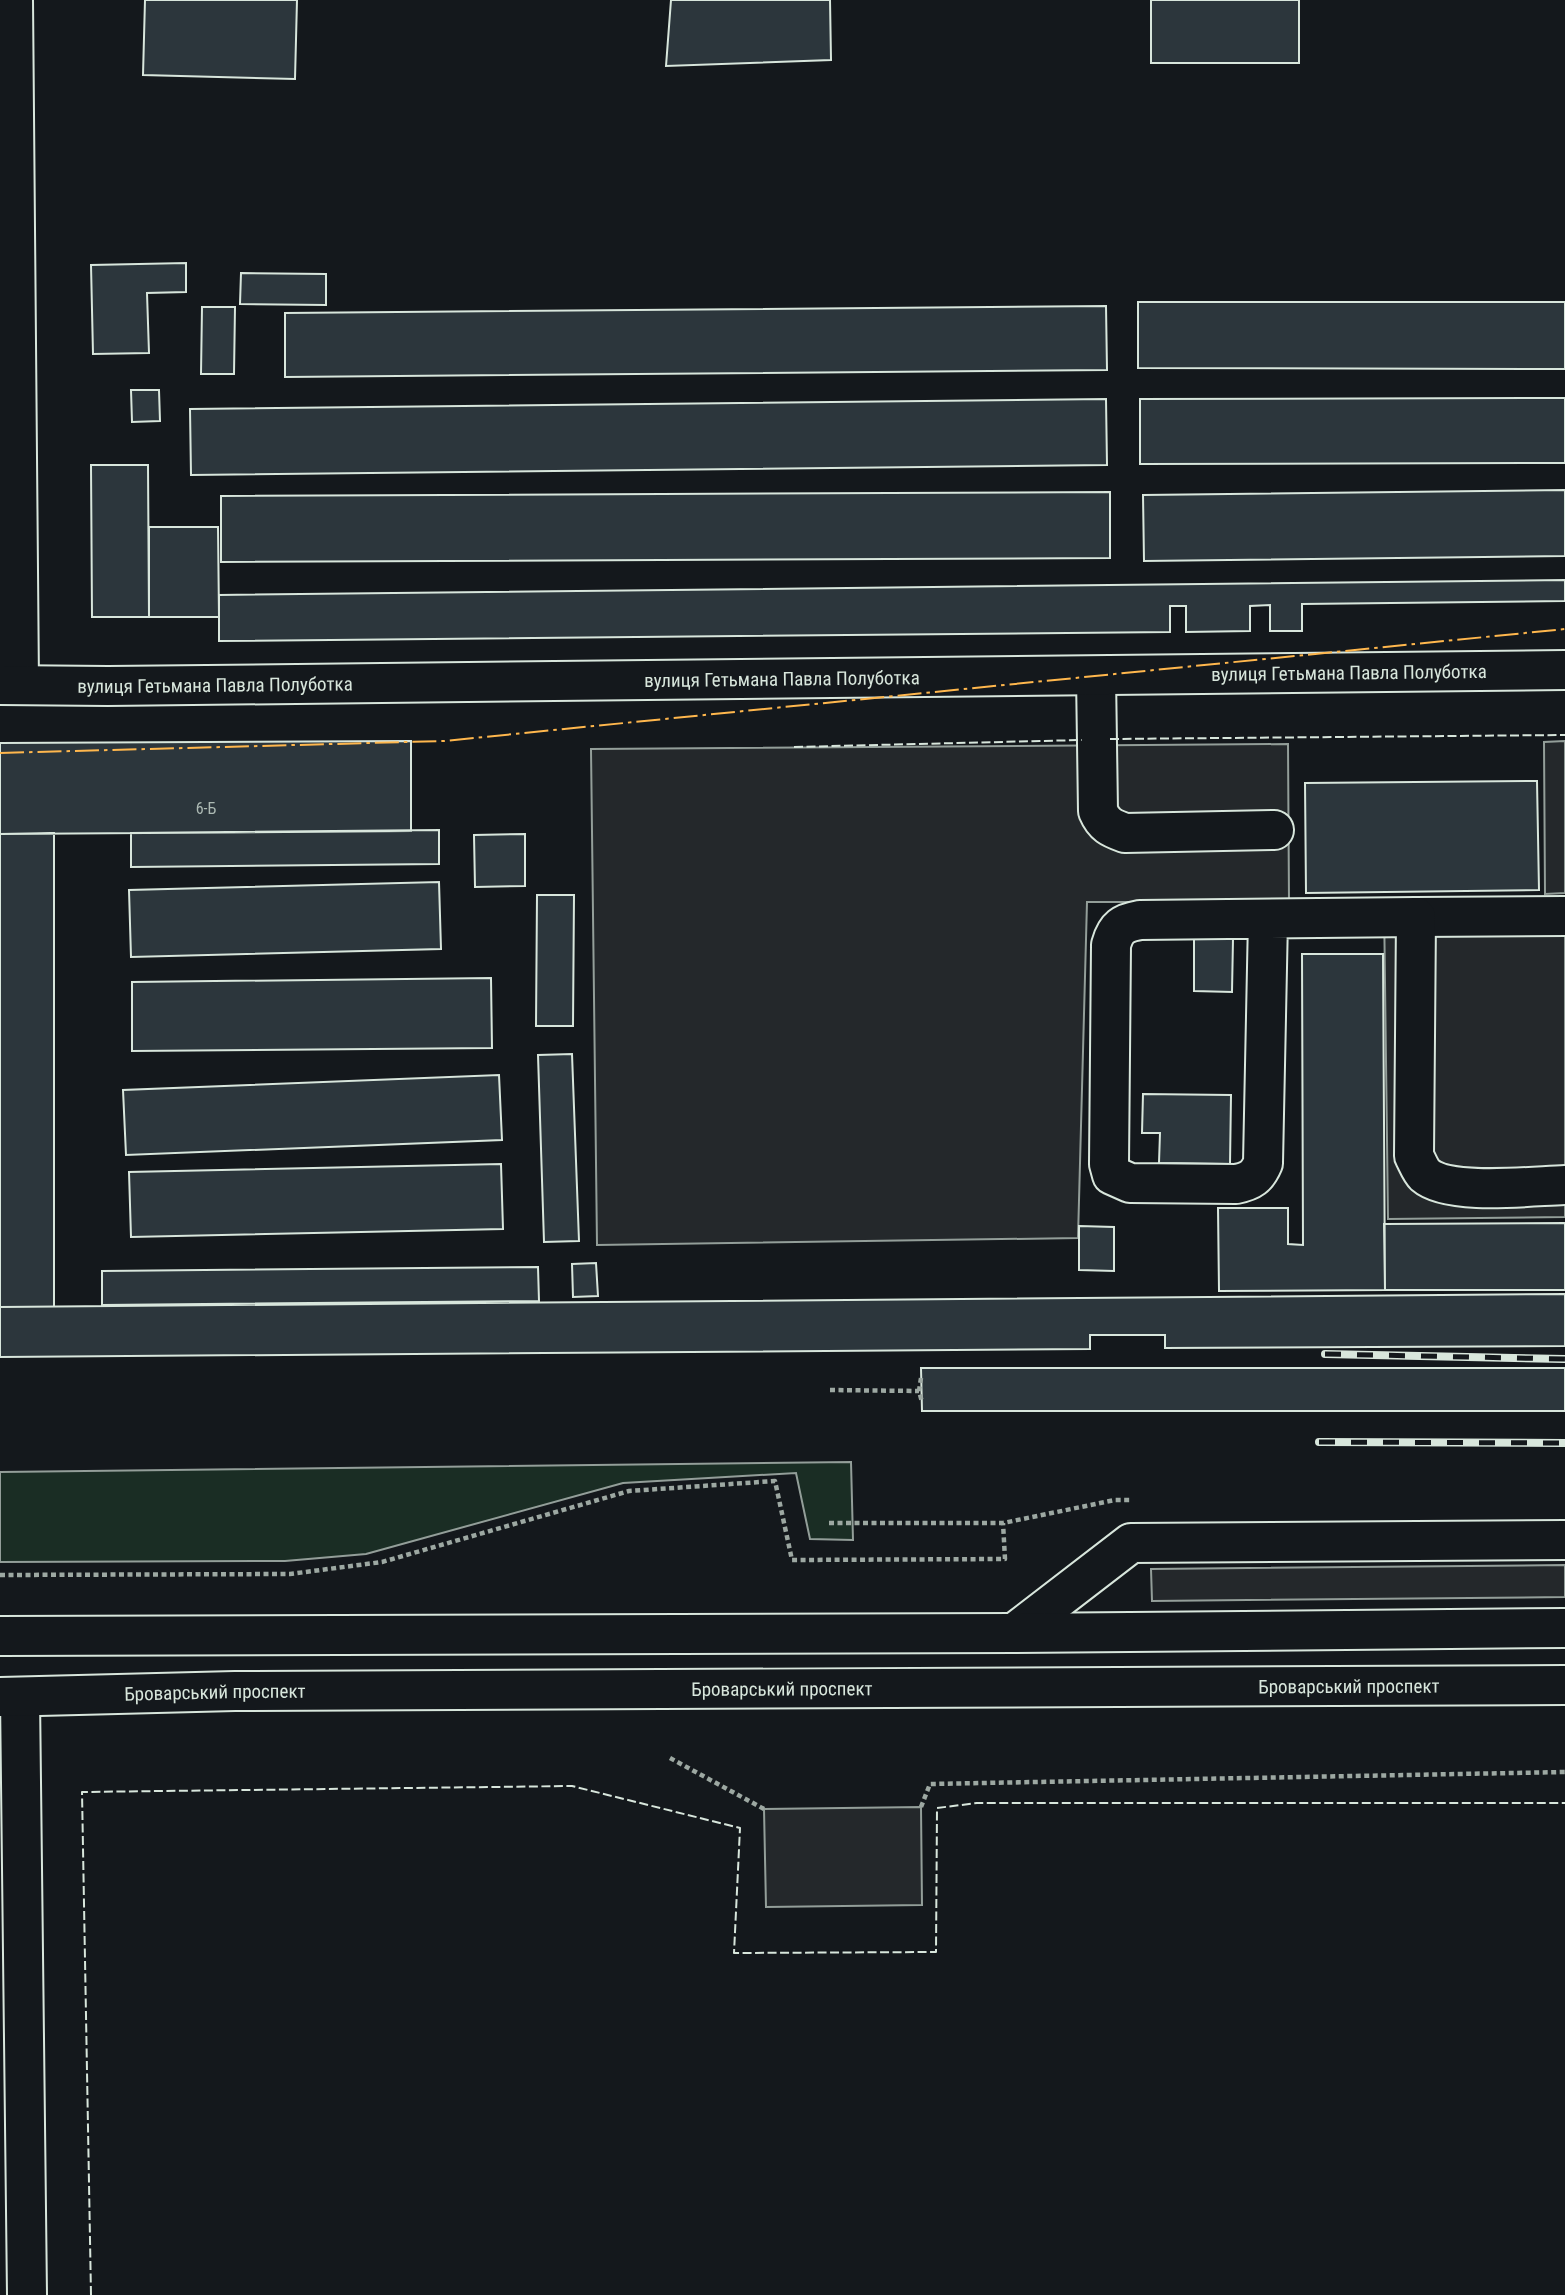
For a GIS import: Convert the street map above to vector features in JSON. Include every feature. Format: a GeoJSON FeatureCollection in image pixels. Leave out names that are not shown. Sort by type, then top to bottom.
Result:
{"type":"FeatureCollection","features":[{"type":"Feature","properties":{"kind":"main road"},"geometry":{"type":"LineString","coordinates":[[10,685],[8,433],[13,0]]}},
{"type":"Feature","properties":{"kind":"main road","name":"вулиця Гетьмана Павла Полуботка"},"geometry":{"type":"LineString","coordinates":[[10,685],[1565,670]]}},
{"type":"Feature","properties":{"kind":"main road"},"geometry":{"type":"LineString","coordinates":[[1096,676],[1098,811],[1102,822],[1125,833],[1273,830]]}},
{"type":"Feature","properties":{"kind":"main road"},"geometry":{"type":"LineString","coordinates":[[1268,919],[1263,1163],[1258,1174],[1249,1182],[1236,1184],[1130,1183],[1120,1180],[1112,1175],[1109,1164],[1111,945],[1115,932],[1124,923],[1140,920],[1565,916]]}},
{"type":"Feature","properties":{"kind":"main road"},"geometry":{"type":"LineString","coordinates":[[1416,917],[1414,1156],[1423,1174],[1456,1188],[1565,1185]]}},
{"type":"Feature","properties":{"kind":"main road"},"geometry":{"type":"LineString","coordinates":[[1014,1633],[1131,1543],[1565,1540]]}},
{"type":"Feature","properties":{"kind":"main road"},"geometry":{"type":"LineString","coordinates":[[0,1636],[1565,1629]]}},
{"type":"Feature","properties":{"kind":"main road","name":"Броварський проспект"},"geometry":{"type":"LineString","coordinates":[[10,1697],[235,1692],[1565,1685]]}},
{"type":"Feature","properties":{"kind":"main road"},"geometry":{"type":"LineString","coordinates":[[10,1697],[27,2295]]}},
{"type":"Feature","properties":{"kind":"path"},"geometry":{"type":"LineString","coordinates":[[921,1378],[919,1391],[922,1402]]}},
{"type":"Feature","properties":{"kind":"path"},"geometry":{"type":"LineString","coordinates":[[830,1390],[919,1391]]}},
{"type":"Feature","properties":{"kind":"path"},"geometry":{"type":"LineString","coordinates":[[0,1575],[290,1574],[382,1562],[629,1491],[775,1481],[792,1560],[1005,1559],[1003,1523]]}},
{"type":"Feature","properties":{"kind":"path"},"geometry":{"type":"LineString","coordinates":[[830,1523],[944,1523]]}},
{"type":"Feature","properties":{"kind":"path"},"geometry":{"type":"LineString","coordinates":[[670,1758],[764,1809]]}},
{"type":"Feature","properties":{"kind":"path"},"geometry":{"type":"LineString","coordinates":[[920,1807],[930,1784],[1565,1772]]}},
{"type":"Feature","properties":{"kind":"green space"},"geometry":{"type":"Polygon","coordinates":[[[851,1462],[853,1540],[810,1539],[796,1473],[623,1483],[366,1554],[285,1561],[0,1562],[0,1472],[851,1462]]]}},
{"type":"Feature","properties":{"kind":"shaded area"},"geometry":{"type":"Polygon","coordinates":[[[1565,741],[1565,893],[1545,894],[1544,742],[1565,741]]]}},
{"type":"Feature","properties":{"kind":"shaded area"},"geometry":{"type":"Polygon","coordinates":[[[1288,744],[1289,902],[1087,902],[1078,1238],[597,1245],[591,749],[1288,744]]]}},
{"type":"Feature","properties":{"kind":"shaded area"},"geometry":{"type":"Polygon","coordinates":[[[1565,901],[1565,1217],[1388,1219],[1384,903],[1565,901]]]}},
{"type":"Feature","properties":{"kind":"shaded area"},"geometry":{"type":"Polygon","coordinates":[[[1565,1565],[1565,1597],[1152,1601],[1151,1569],[1565,1565]]]}},
{"type":"Feature","properties":{"kind":"shaded area"},"geometry":{"type":"Polygon","coordinates":[[[921,1807],[922,1905],[766,1907],[764,1809],[921,1807]]]}},
{"type":"Feature","properties":{"kind":"building"},"geometry":{"type":"Polygon","coordinates":[[[145,0],[297,0],[295,79],[143,75],[145,0]]]}},
{"type":"Feature","properties":{"kind":"building"},"geometry":{"type":"Polygon","coordinates":[[[671,0],[830,0],[831,60],[666,66],[671,0]]]}},
{"type":"Feature","properties":{"kind":"building"},"geometry":{"type":"Polygon","coordinates":[[[1151,0],[1299,0],[1299,63],[1151,63],[1151,0]]]}},
{"type":"Feature","properties":{"kind":"building"},"geometry":{"type":"Polygon","coordinates":[[[186,263],[186,292],[147,293],[149,353],[93,354],[91,265],[186,263]]]}},
{"type":"Feature","properties":{"kind":"building"},"geometry":{"type":"Polygon","coordinates":[[[241,273],[326,274],[326,305],[240,304],[241,273]]]}},
{"type":"Feature","properties":{"kind":"building"},"geometry":{"type":"Polygon","coordinates":[[[1138,302],[1565,302],[1565,369],[1138,368],[1138,302]]]}},
{"type":"Feature","properties":{"kind":"building"},"geometry":{"type":"Polygon","coordinates":[[[1106,306],[1107,370],[285,377],[285,313],[1106,306]]]}},
{"type":"Feature","properties":{"kind":"building"},"geometry":{"type":"Polygon","coordinates":[[[202,307],[235,307],[234,374],[201,374],[202,307]]]}},
{"type":"Feature","properties":{"kind":"building"},"geometry":{"type":"Polygon","coordinates":[[[131,390],[159,390],[160,421],[132,422],[131,390]]]}},
{"type":"Feature","properties":{"kind":"building"},"geometry":{"type":"Polygon","coordinates":[[[1565,398],[1565,463],[1140,464],[1140,399],[1565,398]]]}},
{"type":"Feature","properties":{"kind":"building"},"geometry":{"type":"Polygon","coordinates":[[[1106,399],[1107,465],[191,475],[190,409],[1106,399]]]}},
{"type":"Feature","properties":{"kind":"building"},"geometry":{"type":"Polygon","coordinates":[[[91,465],[148,465],[149,617],[92,617],[91,465]]]}},
{"type":"Feature","properties":{"kind":"building"},"geometry":{"type":"Polygon","coordinates":[[[1565,490],[1565,556],[1144,561],[1143,495],[1565,490]]]}},
{"type":"Feature","properties":{"kind":"building"},"geometry":{"type":"Polygon","coordinates":[[[1110,492],[1110,558],[221,562],[221,496],[1110,492]]]}},
{"type":"Feature","properties":{"kind":"building"},"geometry":{"type":"Polygon","coordinates":[[[149,527],[218,527],[219,617],[149,617],[149,527]]]}},
{"type":"Feature","properties":{"kind":"building"},"geometry":{"type":"Polygon","coordinates":[[[1565,580],[1565,601],[1302,604],[1302,631],[1270,631],[1270,605],[1250,606],[1250,631],[1186,632],[1186,606],[1170,606],[1170,632],[219,641],[219,595],[1565,580]]]}},
{"type":"Feature","properties":{"kind":"building"},"geometry":{"type":"Polygon","coordinates":[[[411,741],[411,831],[0,834],[0,743],[411,741]]]}},
{"type":"Feature","properties":{"kind":"building"},"geometry":{"type":"Polygon","coordinates":[[[1537,781],[1539,890],[1306,893],[1305,783],[1537,781]]]}},
{"type":"Feature","properties":{"kind":"building"},"geometry":{"type":"Polygon","coordinates":[[[439,830],[439,864],[131,867],[131,833],[439,830]]]}},
{"type":"Feature","properties":{"kind":"building"},"geometry":{"type":"Polygon","coordinates":[[[54,833],[54,1307],[0,1307],[0,834],[54,833]]]}},
{"type":"Feature","properties":{"kind":"building"},"geometry":{"type":"Polygon","coordinates":[[[525,834],[525,886],[475,887],[474,835],[525,834]]]}},
{"type":"Feature","properties":{"kind":"building"},"geometry":{"type":"Polygon","coordinates":[[[439,882],[441,949],[131,957],[129,890],[439,882]]]}},
{"type":"Feature","properties":{"kind":"building"},"geometry":{"type":"Polygon","coordinates":[[[537,895],[574,895],[573,1026],[536,1026],[537,895]]]}},
{"type":"Feature","properties":{"kind":"building"},"geometry":{"type":"Polygon","coordinates":[[[1194,939],[1233,939],[1232,992],[1194,991],[1194,939]]]}},
{"type":"Feature","properties":{"kind":"building"},"geometry":{"type":"Polygon","coordinates":[[[1302,954],[1383,954],[1385,1290],[1219,1291],[1218,1208],[1288,1208],[1288,1244],[1303,1245],[1302,954]]]}},
{"type":"Feature","properties":{"kind":"building"},"geometry":{"type":"Polygon","coordinates":[[[491,978],[492,1048],[132,1051],[132,982],[491,978]]]}},
{"type":"Feature","properties":{"kind":"building"},"geometry":{"type":"Polygon","coordinates":[[[572,1054],[579,1241],[544,1242],[538,1055],[572,1054]]]}},
{"type":"Feature","properties":{"kind":"building"},"geometry":{"type":"Polygon","coordinates":[[[499,1075],[502,1140],[126,1155],[123,1090],[499,1075]]]}},
{"type":"Feature","properties":{"kind":"building"},"geometry":{"type":"Polygon","coordinates":[[[1143,1094],[1231,1095],[1230,1164],[1159,1163],[1160,1133],[1142,1133],[1143,1094]]]}},
{"type":"Feature","properties":{"kind":"building"},"geometry":{"type":"Polygon","coordinates":[[[501,1164],[503,1229],[131,1237],[129,1172],[501,1164]]]}},
{"type":"Feature","properties":{"kind":"building"},"geometry":{"type":"Polygon","coordinates":[[[1565,1223],[1565,1290],[1385,1290],[1384,1224],[1565,1223]]]}},
{"type":"Feature","properties":{"kind":"building"},"geometry":{"type":"Polygon","coordinates":[[[1079,1226],[1114,1227],[1114,1271],[1079,1270],[1079,1226]]]}},
{"type":"Feature","properties":{"kind":"building"},"geometry":{"type":"Polygon","coordinates":[[[596,1263],[598,1296],[573,1297],[572,1264],[596,1263]]]}},
{"type":"Feature","properties":{"kind":"building"},"geometry":{"type":"Polygon","coordinates":[[[538,1267],[539,1301],[102,1305],[102,1271],[538,1267]]]}},
{"type":"Feature","properties":{"kind":"building"},"geometry":{"type":"Polygon","coordinates":[[[1565,1294],[1565,1346],[1165,1348],[1165,1335],[1090,1335],[1090,1349],[0,1357],[0,1307],[1565,1294]]]}},
{"type":"Feature","properties":{"kind":"building"},"geometry":{"type":"Polygon","coordinates":[[[921,1368],[1565,1368],[1565,1411],[922,1411],[921,1368]]]}},
{"type":"Feature","properties":{"kind":"railway"},"geometry":{"type":"LineString","coordinates":[[1325,1354],[1565,1359]]}},
{"type":"Feature","properties":{"kind":"railway"},"geometry":{"type":"LineString","coordinates":[[1319,1442],[1565,1443]]}},
{"type":"Feature","properties":{"kind":"fence"},"geometry":{"type":"LineString","coordinates":[[1110,739],[1565,735]]}},
{"type":"Feature","properties":{"kind":"fence"},"geometry":{"type":"LineString","coordinates":[[794,747],[1082,740]]}},
{"type":"Feature","properties":{"kind":"fence"},"geometry":{"type":"LineString","coordinates":[[91,2295],[82,1792],[572,1786],[740,1828],[734,1953],[936,1952],[937,1808],[977,1803],[1565,1803]]}},
{"type":"Feature","properties":{"kind":"power"},"geometry":{"type":"LineString","coordinates":[[0,753],[444,741],[1565,629]]}}]}
